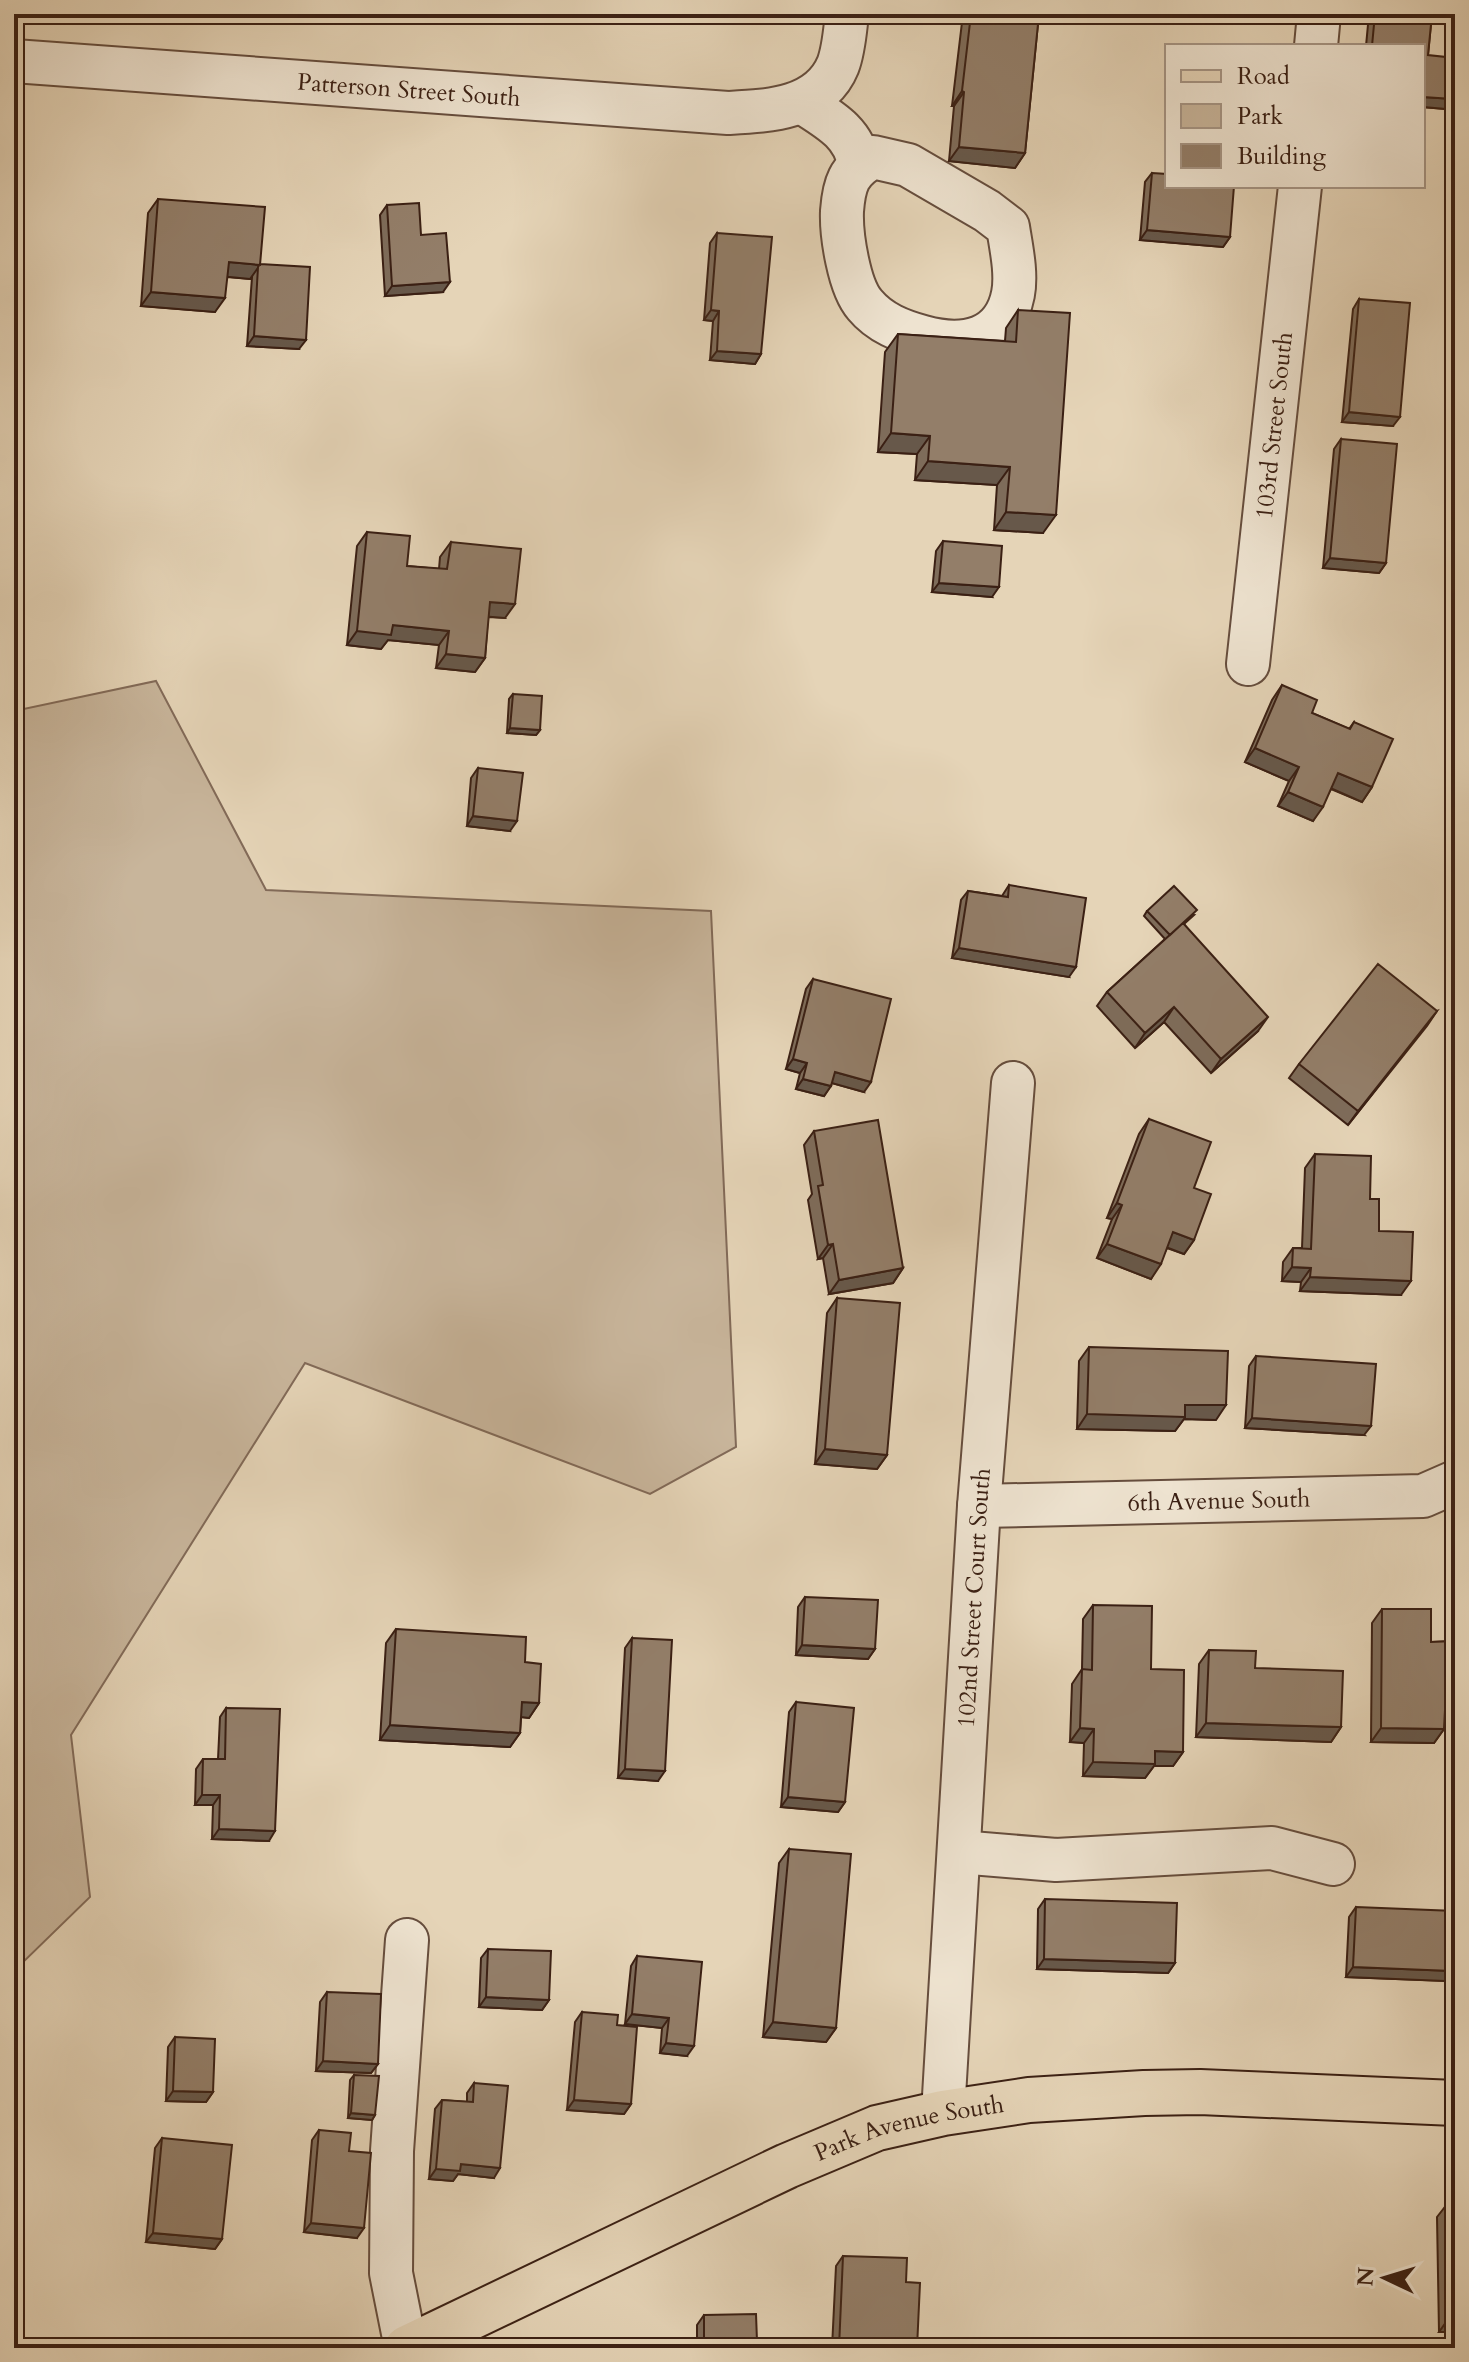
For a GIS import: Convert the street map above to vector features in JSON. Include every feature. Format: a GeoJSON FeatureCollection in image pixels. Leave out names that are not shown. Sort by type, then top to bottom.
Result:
{"type":"FeatureCollection","features":[{"type":"Feature","properties":{"kind":"main road","name":"Park Avenue South"},"geometry":{"type":"LineString","coordinates":[[406,2348],[787,2166],[877,2128],[943,2113],[1029,2100],[1144,2093],[1200,2092],[1455,2103]]}},
{"type":"Feature","properties":{"kind":"street"},"geometry":{"type":"LineString","coordinates":[[847,14],[838,65],[823,87],[802,102],[835,123],[857,149],[859,164],[843,187],[842,224],[847,261],[863,304],[895,329],[937,341],[974,342],[1000,323],[1013,293],[1008,227],[987,211],[908,165],[873,157],[859,164]]}},
{"type":"Feature","properties":{"kind":"street"},"geometry":{"type":"LineString","coordinates":[[1316,44],[1319,14]]}},
{"type":"Feature","properties":{"kind":"street","name":"Patterson Street South"},"geometry":{"type":"LineString","coordinates":[[14,61],[728,113],[766,111],[802,102]]}},
{"type":"Feature","properties":{"kind":"street","name":"103rd Street South"},"geometry":{"type":"LineString","coordinates":[[1248,664],[1300,188]]}},
{"type":"Feature","properties":{"kind":"street","name":"102nd Street Court South"},"geometry":{"type":"LineString","coordinates":[[943,2113],[979,1506],[1013,1083]]}},
{"type":"Feature","properties":{"kind":"street","name":"6th Avenue South"},"geometry":{"type":"LineString","coordinates":[[979,1506],[1423,1496],[1455,1482]]}},
{"type":"Feature","properties":{"kind":"street"},"geometry":{"type":"LineString","coordinates":[[959,1852],[1056,1860],[1272,1848],[1333,1864]]}},
{"type":"Feature","properties":{"kind":"street"},"geometry":{"type":"LineString","coordinates":[[406,2348],[391,2273],[391,2181],[407,1940]]}},
{"type":"Feature","properties":{"kind":"green space"},"geometry":{"type":"Polygon","coordinates":[[[156,681],[266,890],[711,911],[736,1447],[650,1494],[305,1363],[71,1735],[90,1897],[14,1971],[14,711],[156,681]]]}},
{"type":"Feature","properties":{"kind":"building"},"geometry":{"type":"Polygon","coordinates":[[[971,14],[1039,14],[1025,153],[959,147],[971,14]]]}},
{"type":"Feature","properties":{"kind":"building"},"geometry":{"type":"Polygon","coordinates":[[[1375,14],[1432,14],[1428,55],[1455,58],[1453,99],[1425,97],[1425,44],[1372,44],[1375,14]]]}},
{"type":"Feature","properties":{"kind":"building"},"geometry":{"type":"Polygon","coordinates":[[[1152,173],[1165,174],[1165,188],[1234,188],[1230,237],[1147,230],[1152,173]]]}},
{"type":"Feature","properties":{"kind":"building"},"geometry":{"type":"Polygon","coordinates":[[[158,199],[265,207],[260,265],[229,262],[225,298],[151,292],[158,199]]]}},
{"type":"Feature","properties":{"kind":"building"},"geometry":{"type":"Polygon","coordinates":[[[419,203],[421,235],[446,233],[450,282],[392,286],[387,205],[419,203]]]}},
{"type":"Feature","properties":{"kind":"building"},"geometry":{"type":"Polygon","coordinates":[[[717,233],[772,237],[761,354],[717,351],[719,311],[711,310],[717,233]]]}},
{"type":"Feature","properties":{"kind":"building"},"geometry":{"type":"Polygon","coordinates":[[[260,264],[310,267],[306,340],[254,336],[260,264]]]}},
{"type":"Feature","properties":{"kind":"building"},"geometry":{"type":"Polygon","coordinates":[[[1359,299],[1410,303],[1400,417],[1349,412],[1359,299]]]}},
{"type":"Feature","properties":{"kind":"building"},"geometry":{"type":"Polygon","coordinates":[[[1018,310],[1070,313],[1056,515],[1006,512],[1010,467],[928,461],[930,436],[891,433],[898,334],[1016,342],[1018,310]]]}},
{"type":"Feature","properties":{"kind":"building"},"geometry":{"type":"Polygon","coordinates":[[[1341,439],[1397,444],[1386,563],[1330,558],[1341,439]]]}},
{"type":"Feature","properties":{"kind":"building"},"geometry":{"type":"Polygon","coordinates":[[[367,532],[410,536],[407,566],[447,569],[451,542],[521,549],[515,604],[490,602],[485,658],[446,654],[449,631],[393,625],[391,635],[357,631],[367,532]]]}},
{"type":"Feature","properties":{"kind":"building"},"geometry":{"type":"Polygon","coordinates":[[[943,541],[1002,546],[999,587],[939,583],[943,541]]]}},
{"type":"Feature","properties":{"kind":"building"},"geometry":{"type":"Polygon","coordinates":[[[1282,685],[1317,700],[1312,713],[1350,729],[1354,722],[1393,739],[1372,787],[1338,773],[1323,807],[1288,792],[1299,767],[1255,748],[1282,685]]]}},
{"type":"Feature","properties":{"kind":"building"},"geometry":{"type":"Polygon","coordinates":[[[513,694],[542,696],[540,730],[510,728],[513,694]]]}},
{"type":"Feature","properties":{"kind":"building"},"geometry":{"type":"Polygon","coordinates":[[[478,768],[523,773],[517,821],[473,816],[478,768]]]}},
{"type":"Feature","properties":{"kind":"building"},"geometry":{"type":"Polygon","coordinates":[[[1009,885],[1086,898],[1076,967],[959,948],[968,891],[1008,897],[1009,885]]]}},
{"type":"Feature","properties":{"kind":"building"},"geometry":{"type":"Polygon","coordinates":[[[1174,886],[1197,910],[1170,935],[1147,911],[1174,886]]]}},
{"type":"Feature","properties":{"kind":"building"},"geometry":{"type":"Polygon","coordinates":[[[1183,923],[1268,1017],[1221,1059],[1174,1007],[1145,1033],[1107,992],[1183,923]]]}},
{"type":"Feature","properties":{"kind":"building"},"geometry":{"type":"Polygon","coordinates":[[[1378,964],[1437,1011],[1358,1111],[1299,1064],[1378,964]]]}},
{"type":"Feature","properties":{"kind":"building"},"geometry":{"type":"Polygon","coordinates":[[[813,979],[891,999],[871,1082],[835,1072],[831,1086],[803,1079],[807,1063],[793,1059],[813,979]]]}},
{"type":"Feature","properties":{"kind":"building"},"geometry":{"type":"Polygon","coordinates":[[[1149,1119],[1211,1142],[1194,1188],[1211,1194],[1194,1240],[1173,1232],[1161,1264],[1107,1244],[1122,1205],[1117,1203],[1149,1119]]]}},
{"type":"Feature","properties":{"kind":"building"},"geometry":{"type":"Polygon","coordinates":[[[878,1120],[903,1268],[839,1280],[833,1244],[828,1245],[818,1186],[823,1185],[814,1131],[878,1120]]]}},
{"type":"Feature","properties":{"kind":"building"},"geometry":{"type":"Polygon","coordinates":[[[1315,1154],[1371,1156],[1370,1199],[1379,1199],[1379,1231],[1413,1232],[1411,1281],[1310,1277],[1311,1268],[1292,1267],[1293,1248],[1311,1249],[1315,1154]]]}},
{"type":"Feature","properties":{"kind":"building"},"geometry":{"type":"Polygon","coordinates":[[[837,1298],[900,1303],[887,1455],[825,1449],[837,1298]]]}},
{"type":"Feature","properties":{"kind":"building"},"geometry":{"type":"Polygon","coordinates":[[[1089,1347],[1228,1351],[1226,1405],[1185,1405],[1185,1417],[1087,1414],[1089,1347]]]}},
{"type":"Feature","properties":{"kind":"building"},"geometry":{"type":"Polygon","coordinates":[[[1256,1356],[1376,1364],[1371,1426],[1252,1418],[1256,1356]]]}},
{"type":"Feature","properties":{"kind":"building"},"geometry":{"type":"Polygon","coordinates":[[[805,1597],[878,1600],[875,1649],[802,1645],[805,1597]]]}},
{"type":"Feature","properties":{"kind":"building"},"geometry":{"type":"Polygon","coordinates":[[[1093,1605],[1152,1606],[1151,1669],[1184,1670],[1183,1752],[1155,1751],[1155,1764],[1093,1762],[1094,1729],[1080,1728],[1082,1669],[1092,1670],[1093,1605]]]}},
{"type":"Feature","properties":{"kind":"building"},"geometry":{"type":"Polygon","coordinates":[[[1382,1609],[1431,1609],[1431,1642],[1455,1641],[1455,1710],[1445,1710],[1444,1729],[1381,1728],[1382,1609]]]}},
{"type":"Feature","properties":{"kind":"building"},"geometry":{"type":"Polygon","coordinates":[[[396,1629],[526,1637],[525,1662],[541,1664],[539,1703],[522,1702],[520,1733],[390,1725],[396,1629]]]}},
{"type":"Feature","properties":{"kind":"building"},"geometry":{"type":"Polygon","coordinates":[[[632,1638],[672,1640],[665,1771],[625,1769],[632,1638]]]}},
{"type":"Feature","properties":{"kind":"building"},"geometry":{"type":"Polygon","coordinates":[[[1209,1650],[1256,1651],[1255,1668],[1343,1671],[1341,1727],[1206,1723],[1209,1650]]]}},
{"type":"Feature","properties":{"kind":"building"},"geometry":{"type":"Polygon","coordinates":[[[796,1702],[854,1708],[845,1802],[788,1797],[796,1702]]]}},
{"type":"Feature","properties":{"kind":"building"},"geometry":{"type":"Polygon","coordinates":[[[226,1708],[280,1709],[275,1831],[219,1829],[220,1795],[202,1795],[203,1759],[225,1759],[226,1708]]]}},
{"type":"Feature","properties":{"kind":"building"},"geometry":{"type":"Polygon","coordinates":[[[789,1849],[851,1854],[836,2028],[773,2022],[789,1849]]]}},
{"type":"Feature","properties":{"kind":"building"},"geometry":{"type":"Polygon","coordinates":[[[1045,1899],[1177,1903],[1175,1963],[1044,1959],[1045,1899]]]}},
{"type":"Feature","properties":{"kind":"building"},"geometry":{"type":"Polygon","coordinates":[[[1356,1907],[1455,1911],[1452,1971],[1353,1967],[1356,1907]]]}},
{"type":"Feature","properties":{"kind":"building"},"geometry":{"type":"Polygon","coordinates":[[[488,1949],[551,1951],[549,2000],[486,1997],[488,1949]]]}},
{"type":"Feature","properties":{"kind":"building"},"geometry":{"type":"Polygon","coordinates":[[[637,1956],[702,1962],[694,2046],[666,2043],[669,2018],[632,2014],[637,1956]]]}},
{"type":"Feature","properties":{"kind":"building"},"geometry":{"type":"Polygon","coordinates":[[[327,1992],[381,1994],[378,2064],[323,2061],[327,1992]]]}},
{"type":"Feature","properties":{"kind":"building"},"geometry":{"type":"Polygon","coordinates":[[[582,2012],[618,2015],[617,2025],[637,2027],[631,2104],[574,2100],[582,2012]]]}},
{"type":"Feature","properties":{"kind":"building"},"geometry":{"type":"Polygon","coordinates":[[[175,2037],[215,2039],[213,2092],[173,2091],[175,2037]]]}},
{"type":"Feature","properties":{"kind":"building"},"geometry":{"type":"Polygon","coordinates":[[[354,2075],[379,2076],[375,2115],[351,2113],[354,2075]]]}},
{"type":"Feature","properties":{"kind":"building"},"geometry":{"type":"Polygon","coordinates":[[[474,2083],[508,2086],[500,2168],[461,2164],[460,2171],[436,2169],[442,2100],[473,2102],[474,2083]]]}},
{"type":"Feature","properties":{"kind":"building"},"geometry":{"type":"Polygon","coordinates":[[[319,2130],[351,2133],[349,2151],[371,2153],[364,2228],[311,2223],[319,2130]]]}},
{"type":"Feature","properties":{"kind":"building"},"geometry":{"type":"Polygon","coordinates":[[[162,2138],[232,2145],[222,2239],[153,2233],[162,2138]]]}},
{"type":"Feature","properties":{"kind":"building"},"geometry":{"type":"Polygon","coordinates":[[[1448,2203],[1455,2203],[1455,2318],[1449,2318],[1448,2203]]]}},
{"type":"Feature","properties":{"kind":"building"},"geometry":{"type":"Polygon","coordinates":[[[843,2256],[907,2258],[906,2282],[920,2283],[917,2348],[839,2348],[843,2256]]]}},
{"type":"Feature","properties":{"kind":"building"},"geometry":{"type":"Polygon","coordinates":[[[756,2314],[757,2341],[771,2341],[772,2348],[694,2348],[693,2341],[704,2341],[704,2315],[756,2314]]]}}]}
